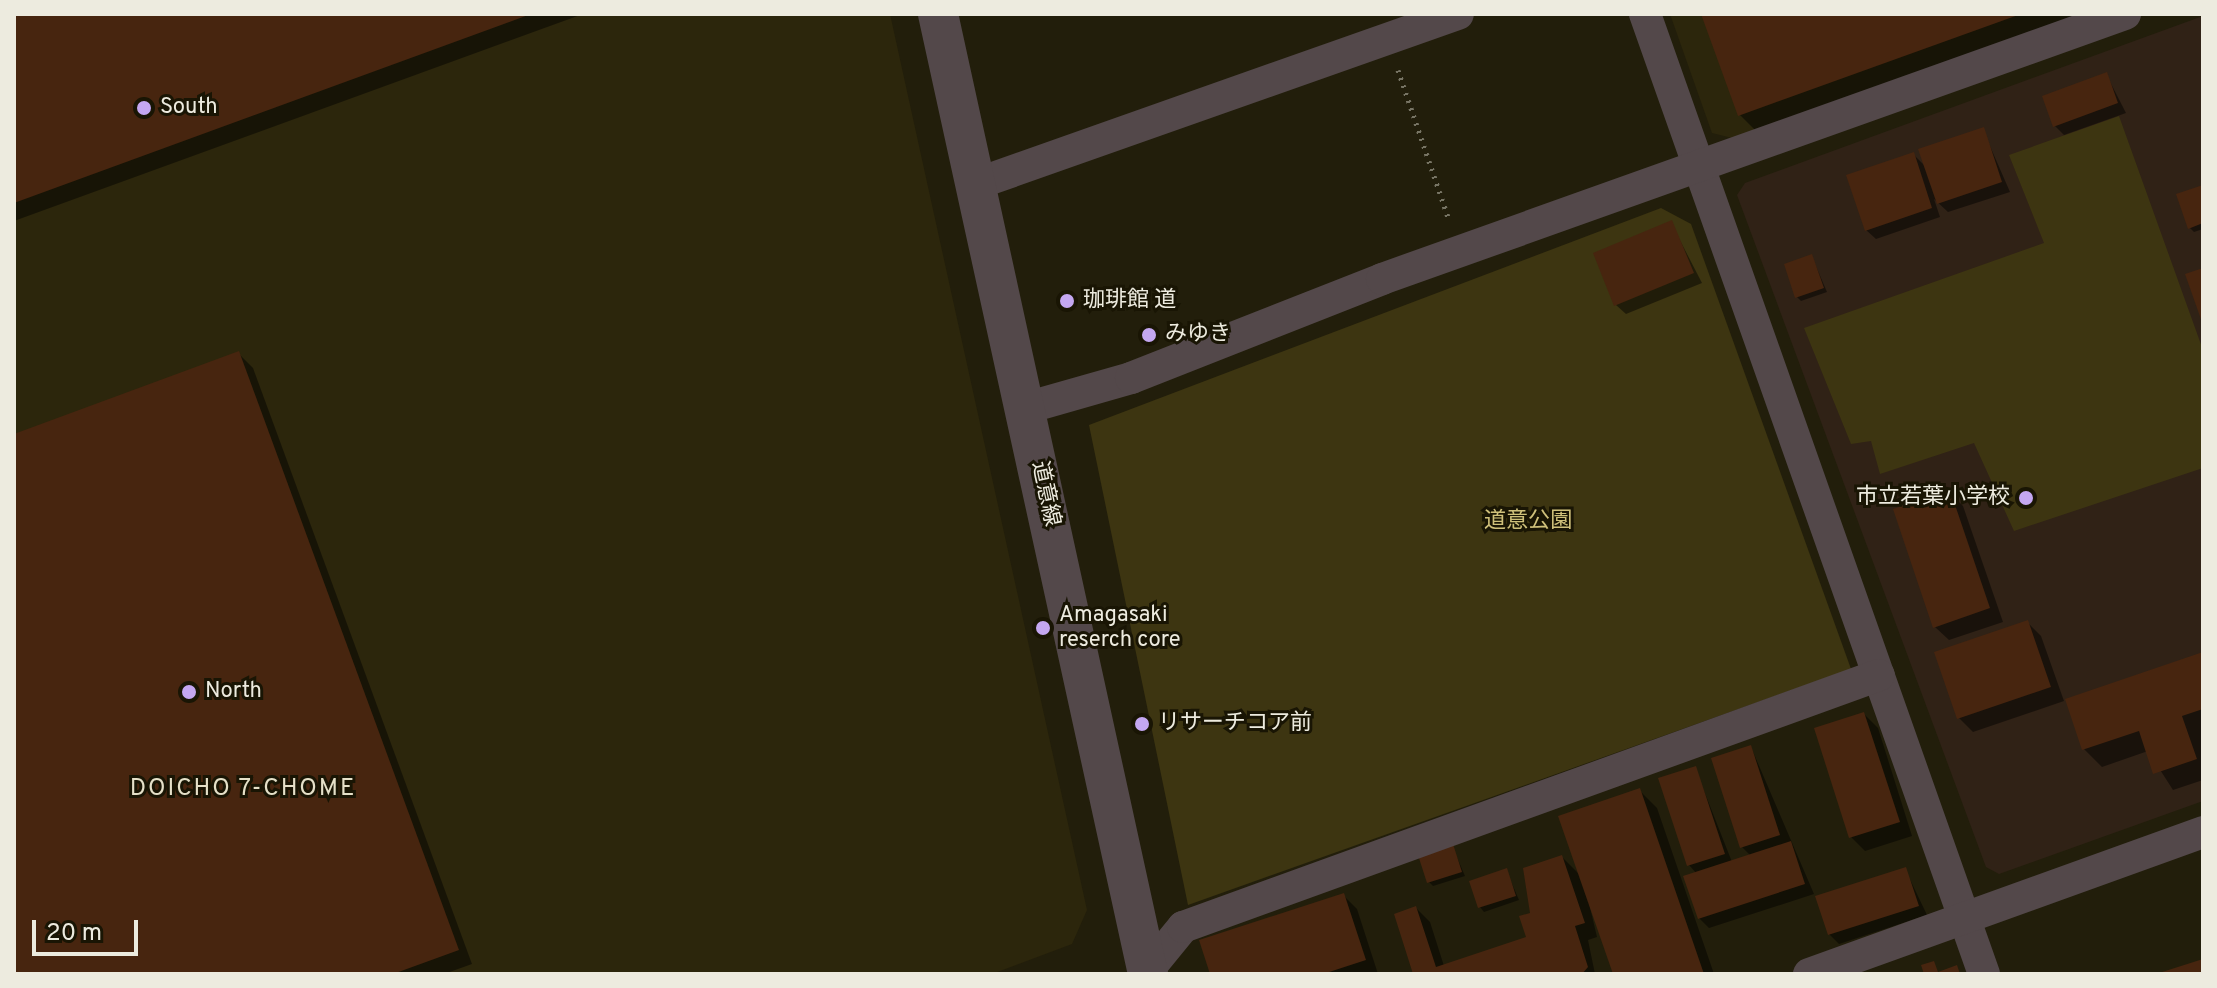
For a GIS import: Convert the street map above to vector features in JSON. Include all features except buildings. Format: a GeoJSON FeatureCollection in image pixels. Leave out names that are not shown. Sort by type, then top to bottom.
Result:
{"type":"FeatureCollection","features":[{"type":"Feature","properties":{"kind":"street","name":"道意線"},"geometry":{"type":"LineString","coordinates":[[938,14],[1026,408],[1145,973]]}},
{"type":"Feature","properties":{"kind":"street"},"geometry":{"type":"LineString","coordinates":[[976,184],[1458,14]]}},
{"type":"Feature","properties":{"kind":"street"},"geometry":{"type":"LineString","coordinates":[[1645,14],[1984,974]]}},
{"type":"Feature","properties":{"kind":"street"},"geometry":{"type":"LineString","coordinates":[[1026,408],[1131,378],[1460,252],[2125,14]]}},
{"type":"Feature","properties":{"kind":"street"},"geometry":{"type":"LineString","coordinates":[[1145,973],[1183,927],[1879,675]]}},
{"type":"Feature","properties":{"kind":"street"},"geometry":{"type":"LineString","coordinates":[[1809,974],[2203,832]]}},
{"type":"Feature","properties":{"kind":"path"},"geometry":{"type":"LineString","coordinates":[[1388,39],[1460,252]]}},
{"type":"Feature","properties":{"kind":"shaded area"},"geometry":{"type":"Polygon","coordinates":[[[14,14],[890,14],[1087,910],[1072,944],[992,974],[14,974],[14,14]]]}},
{"type":"Feature","properties":{"kind":"shaded area"},"geometry":{"type":"Polygon","coordinates":[[[1670,14],[2083,14],[1736,139],[1712,133],[1670,14]]]}},
{"type":"Feature","properties":{"kind":"shaded area","name":"市立若葉小学校"},"geometry":{"type":"Polygon","coordinates":[[[2203,16],[2203,801],[1999,874],[1986,867],[1737,195],[1745,183],[2203,16]]]}},
{"type":"Feature","properties":{"kind":"green space"},"geometry":{"type":"Polygon","coordinates":[[[2119,116],[2203,350],[2203,468],[2014,531],[1974,443],[1880,474],[1871,441],[1851,444],[1804,328],[2044,243],[2009,155],[2119,116]]]}},
{"type":"Feature","properties":{"kind":"green space","name":"道意公園"},"geometry":{"type":"Polygon","coordinates":[[[1661,208],[1691,224],[1851,669],[1188,905],[1089,425],[1661,208]]]}},
{"type":"Feature","properties":{"kind":"place","name":"South"},"geometry":{"type":"Point","coordinates":[144,108]}},
{"type":"Feature","properties":{"kind":"place","name":"珈琲館 道"},"geometry":{"type":"Point","coordinates":[1067,301]}},
{"type":"Feature","properties":{"kind":"place","name":"みゆき"},"geometry":{"type":"Point","coordinates":[1149,335]}},
{"type":"Feature","properties":{"kind":"place","name":"市立若葉小学校"},"geometry":{"type":"Point","coordinates":[2026,498]}},
{"type":"Feature","properties":{"kind":"place","name":"Amagasaki reserch core"},"geometry":{"type":"Point","coordinates":[1043,628]}},
{"type":"Feature","properties":{"kind":"place","name":"North"},"geometry":{"type":"Point","coordinates":[189,692]}},
{"type":"Feature","properties":{"kind":"place","name":"リサーチコア前"},"geometry":{"type":"Point","coordinates":[1142,724]}},
{"type":"Feature","properties":{"kind":"district","name":"DOICHO 7-CHOME"},"geometry":{"type":"Point","coordinates":[243,790]}}]}
